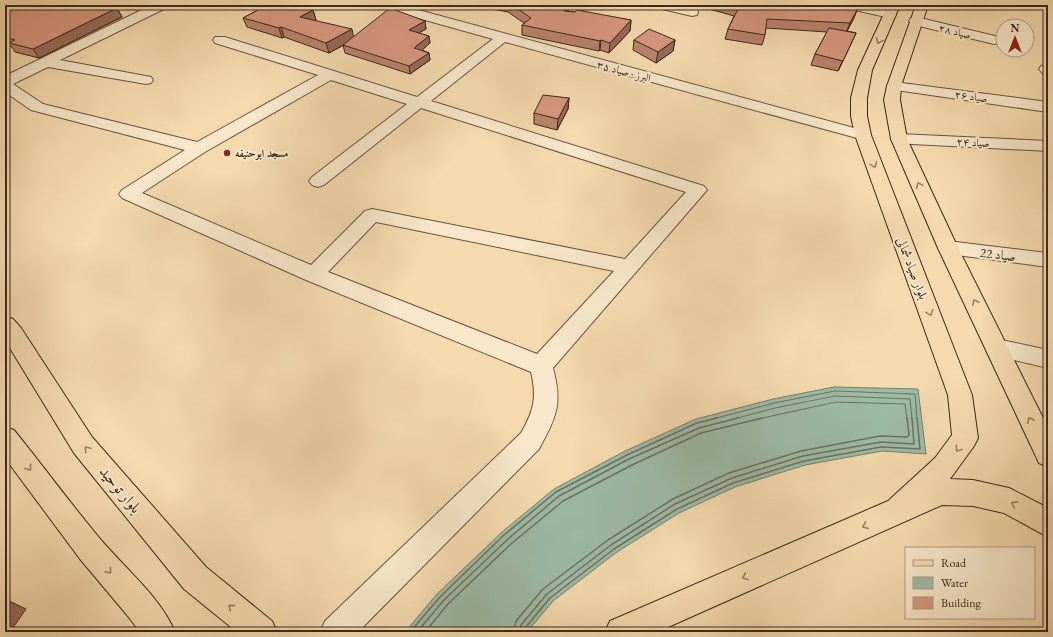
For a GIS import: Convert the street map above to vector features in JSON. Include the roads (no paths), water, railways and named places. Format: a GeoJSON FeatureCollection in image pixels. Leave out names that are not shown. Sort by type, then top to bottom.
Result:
{"type":"FeatureCollection","features":[{"type":"Feature","properties":{"kind":"main road","name":"بلوار صیاد شمالی"},"geometry":{"type":"LineString","coordinates":[[892,10],[865,70],[859,98],[859,116],[863,135],[960,395],[965,438],[944,467],[898,511]]}},
{"type":"Feature","properties":{"kind":"main road"},"geometry":{"type":"LineString","coordinates":[[919,13],[894,86],[892,100],[894,123],[899,139],[948,248],[997,348],[1033,427],[1048,454]]}},
{"type":"Feature","properties":{"kind":"main road","name":"بلوار توحید"},"geometry":{"type":"LineString","coordinates":[[8,333],[84,445],[195,578],[261,632]]}},
{"type":"Feature","properties":{"kind":"main road"},"geometry":{"type":"LineString","coordinates":[[5,438],[90,549],[138,604],[159,632]]}},
{"type":"Feature","properties":{"kind":"main road"},"geometry":{"type":"LineString","coordinates":[[621,632],[941,492],[973,493],[1008,501],[1048,523]]}},
{"type":"Feature","properties":{"kind":"street"},"geometry":{"type":"LineString","coordinates":[[162,5],[46,62],[5,84],[37,106],[199,148]]}},
{"type":"Feature","properties":{"kind":"street","name":"البرز - صیاد ۳۵"},"geometry":{"type":"LineString","coordinates":[[386,5],[502,38],[863,135]]}},
{"type":"Feature","properties":{"kind":"street"},"geometry":{"type":"LineString","coordinates":[[569,17],[581,5]]}},
{"type":"Feature","properties":{"kind":"street"},"geometry":{"type":"LineString","coordinates":[[662,5],[692,12]]}},
{"type":"Feature","properties":{"kind":"street"},"geometry":{"type":"LineString","coordinates":[[850,5],[892,10]]}},
{"type":"Feature","properties":{"kind":"street"},"geometry":{"type":"LineString","coordinates":[[124,12],[138,17]]}},
{"type":"Feature","properties":{"kind":"street","name":"صیاد ۲۸"},"geometry":{"type":"LineString","coordinates":[[919,13],[994,40]]}},
{"type":"Feature","properties":{"kind":"street"},"geometry":{"type":"LineString","coordinates":[[318,181],[417,102],[502,38]]}},
{"type":"Feature","properties":{"kind":"street"},"geometry":{"type":"LineString","coordinates":[[220,40],[698,190],[541,366]]}},
{"type":"Feature","properties":{"kind":"street"},"geometry":{"type":"LineString","coordinates":[[46,62],[146,80]]}},
{"type":"Feature","properties":{"kind":"street"},"geometry":{"type":"LineString","coordinates":[[329,75],[199,148],[128,194],[214,233],[313,275],[541,366]]}},
{"type":"Feature","properties":{"kind":"street","name":"صیاد ۲۶"},"geometry":{"type":"LineString","coordinates":[[894,86],[1048,107]]}},
{"type":"Feature","properties":{"kind":"street","name":"صیاد ۲۴"},"geometry":{"type":"LineString","coordinates":[[899,139],[1048,146]]}},
{"type":"Feature","properties":{"kind":"street"},"geometry":{"type":"LineString","coordinates":[[313,275],[372,215],[629,267]]}},
{"type":"Feature","properties":{"kind":"street","name":"صیاد 22"},"geometry":{"type":"LineString","coordinates":[[948,248],[1048,260]]}},
{"type":"Feature","properties":{"kind":"street"},"geometry":{"type":"LineString","coordinates":[[997,348],[1048,359]]}},
{"type":"Feature","properties":{"kind":"street"},"geometry":{"type":"LineString","coordinates":[[336,632],[530,441],[541,422],[548,403],[547,387],[541,366]]}},
{"type":"Feature","properties":{"kind":"water"},"geometry":{"type":"Polygon","coordinates":[[[834,387],[918,389],[926,454],[882,451],[805,465],[735,487],[679,513],[617,552],[553,601],[527,632],[405,632],[437,594],[502,532],[554,489],[625,451],[696,419],[773,399],[834,387]]]}},
{"type":"Feature","properties":{"kind":"place","name":"مسجد ابوحنیفه"},"geometry":{"type":"Point","coordinates":[227,153]}}]}
